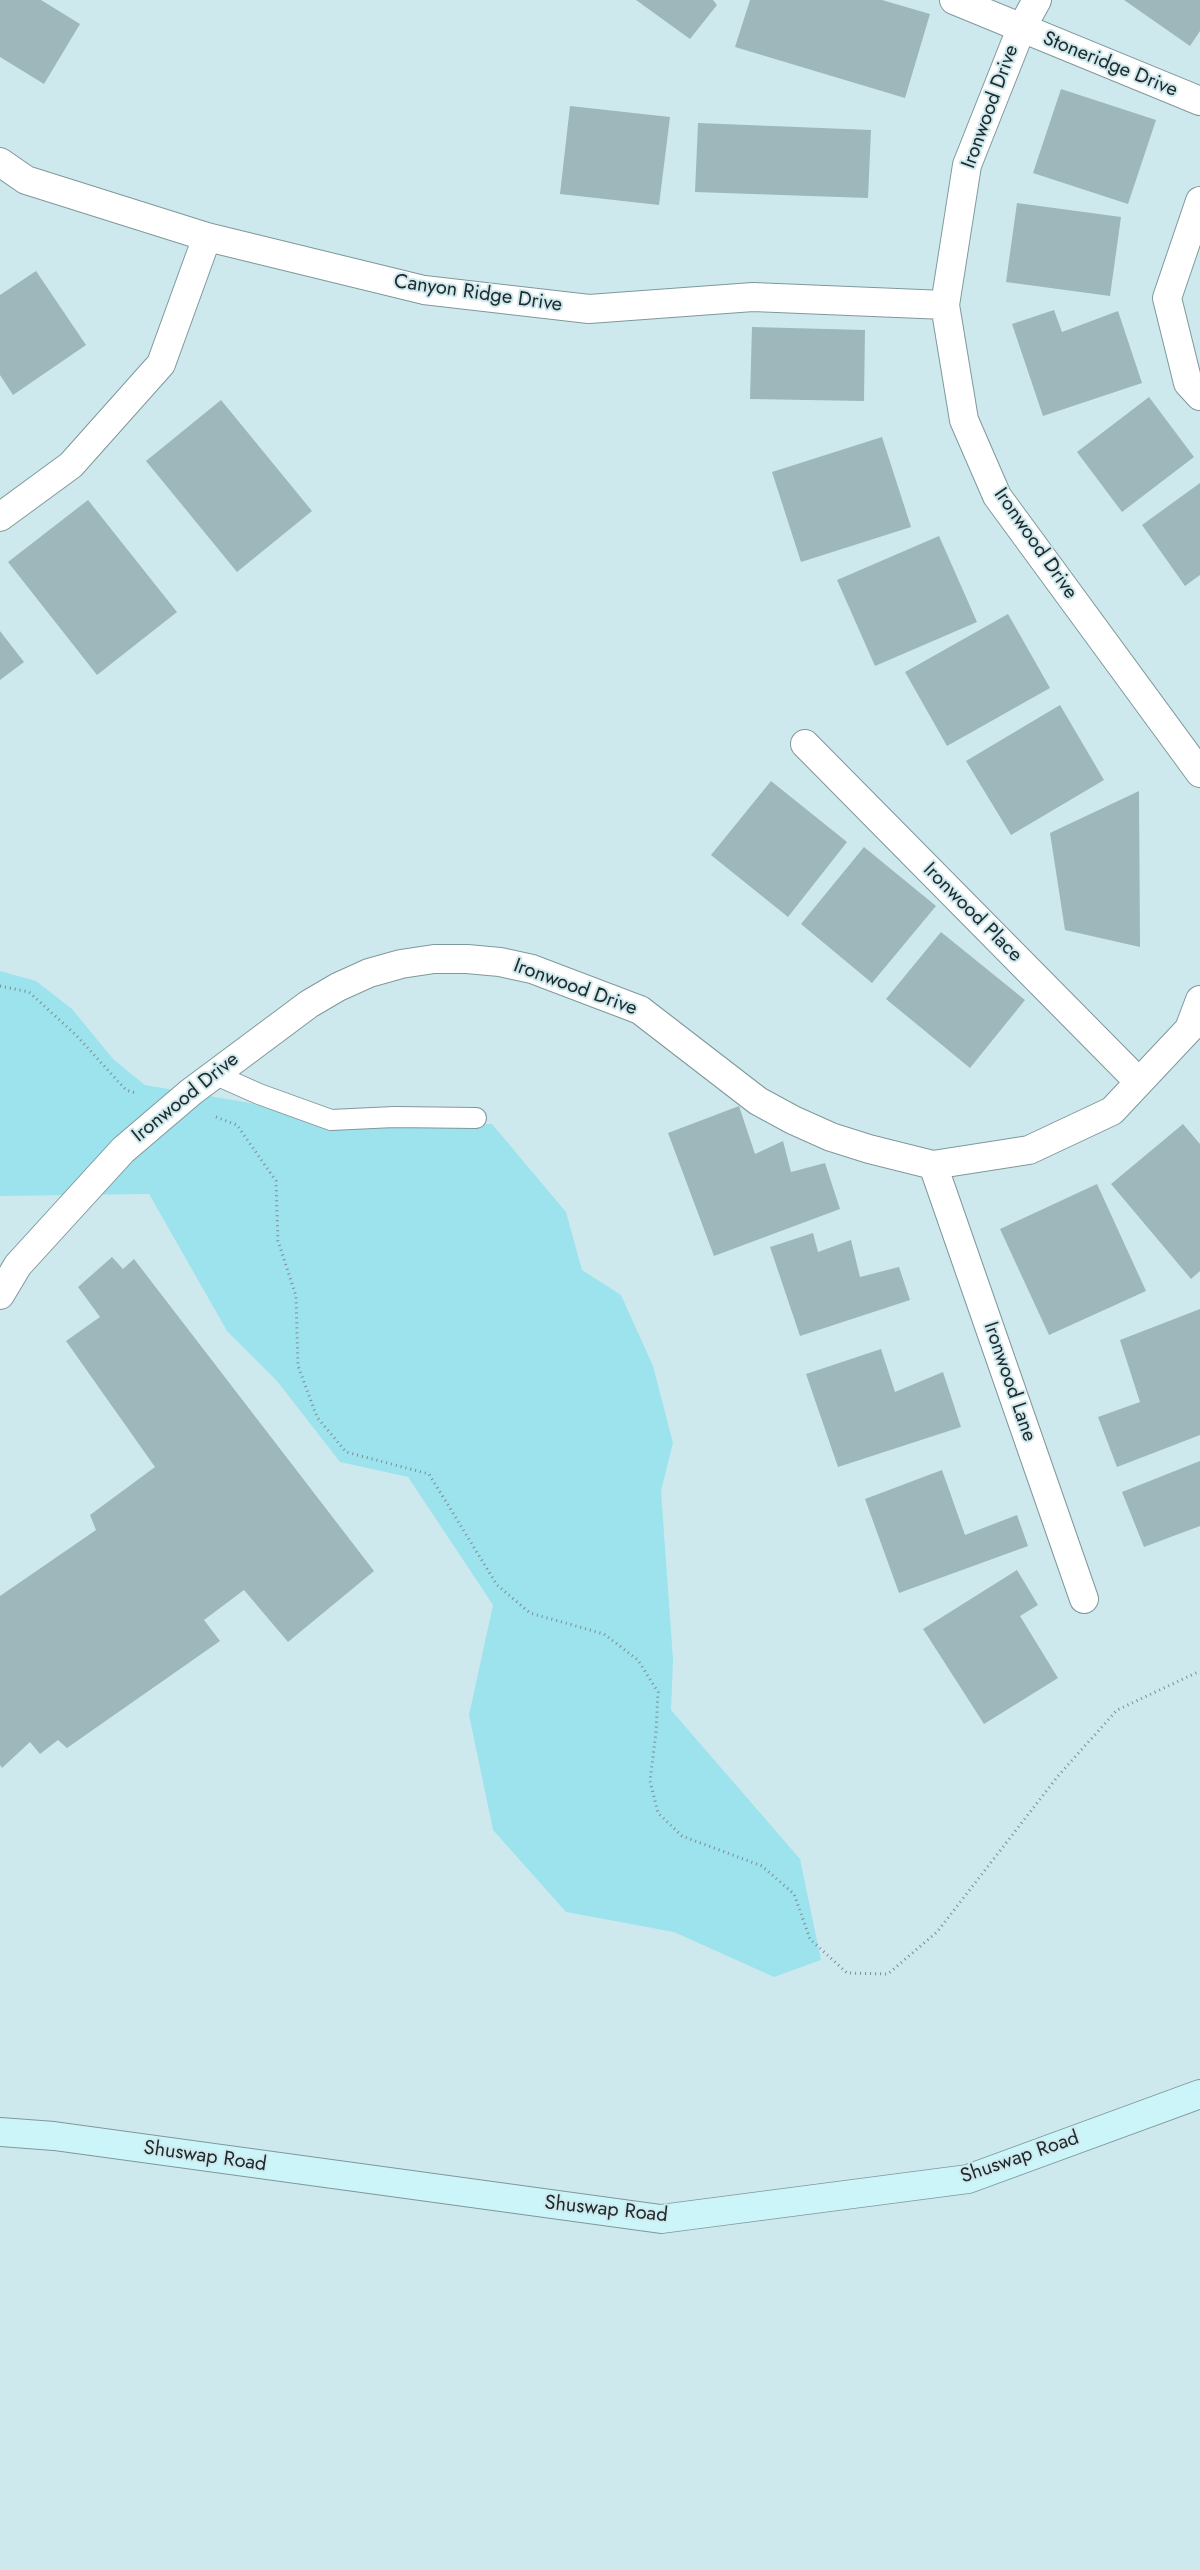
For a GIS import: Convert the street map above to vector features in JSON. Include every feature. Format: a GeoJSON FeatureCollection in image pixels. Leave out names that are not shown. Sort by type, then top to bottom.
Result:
{"type":"FeatureCollection","features":[{"type":"Feature","properties":{"kind":"street","name":"Stoneridge Drive"},"geometry":{"type":"LineString","coordinates":[[954,0],[1200,101]]}},
{"type":"Feature","properties":{"kind":"street","name":"Ironwood Drive"},"geometry":{"type":"LineString","coordinates":[[1037,0],[1021,29],[967,165],[945,305],[964,420],[998,496],[1200,773]]}},
{"type":"Feature","properties":{"kind":"street","name":"Canyon Ridge Drive"},"geometry":{"type":"LineString","coordinates":[[0,162],[26,180],[207,237],[424,290],[589,309],[753,297],[945,305]]}},
{"type":"Feature","properties":{"kind":"street"},"geometry":{"type":"LineString","coordinates":[[1200,201],[1167,298],[1188,383],[1200,396]]}},
{"type":"Feature","properties":{"kind":"street"},"geometry":{"type":"LineString","coordinates":[[0,517],[71,466],[161,364],[207,237]]}},
{"type":"Feature","properties":{"kind":"street","name":"Ironwood Place"},"geometry":{"type":"LineString","coordinates":[[805,744],[1139,1082]]}},
{"type":"Feature","properties":{"kind":"street","name":"Ironwood Drive"},"geometry":{"type":"LineString","coordinates":[[0,1295],[18,1265],[123,1150],[177,1104],[302,1008],[338,987],[368,973],[401,964],[434,960],[500,962],[532,969],[640,1010],[758,1101],[793,1120],[831,1137],[869,1149],[933,1164],[1029,1150],[1112,1111],[1189,1029],[1200,1000]]}},
{"type":"Feature","properties":{"kind":"street","name":"Ironwood Lane"},"geometry":{"type":"LineString","coordinates":[[933,1164],[1084,1599]]}},
{"type":"Feature","properties":{"kind":"street","name":"Shuswap Road"},"geometry":{"type":"LineString","coordinates":[[0,2132],[54,2136],[661,2219],[968,2179],[1200,2094]]}},
{"type":"Feature","properties":{"kind":"lane"},"geometry":{"type":"LineString","coordinates":[[214,1074],[259,1094],[331,1120],[394,1117],[476,1118]]}},
{"type":"Feature","properties":{"kind":"path"},"geometry":{"type":"LineString","coordinates":[[0,986],[29,992],[76,1035],[126,1090],[177,1104],[237,1125],[276,1181],[278,1241],[296,1296],[298,1366],[318,1417],[346,1452],[429,1474],[497,1585],[530,1613],[604,1634],[638,1660],[658,1692],[656,1732],[650,1781],[658,1812],[682,1836],[762,1866],[794,1894],[810,1939],[847,1973],[888,1974],[937,1932],[1058,1776],[1117,1710],[1200,1671]]}},
{"type":"Feature","properties":{"kind":"shaded area"},"geometry":{"type":"Polygon","coordinates":[[[0,971],[36,981],[72,1009],[114,1060],[145,1085],[250,1103],[334,1128],[492,1124],[566,1212],[582,1270],[621,1295],[653,1366],[673,1443],[661,1491],[673,1659],[671,1710],[800,1859],[821,1960],[774,1977],[674,1932],[566,1912],[493,1830],[469,1715],[493,1605],[408,1477],[340,1462],[277,1381],[227,1331],[149,1194],[0,1196],[0,971]]]}},
{"type":"Feature","properties":{"kind":"building"},"geometry":{"type":"Polygon","coordinates":[[[0,0],[41,0],[80,24],[44,84],[0,57],[0,0]]]}},
{"type":"Feature","properties":{"kind":"building"},"geometry":{"type":"Polygon","coordinates":[[[636,0],[713,0],[717,5],[690,39],[636,0]]]}},
{"type":"Feature","properties":{"kind":"building"},"geometry":{"type":"Polygon","coordinates":[[[750,0],[882,0],[930,14],[905,98],[735,47],[750,0]]]}},
{"type":"Feature","properties":{"kind":"building"},"geometry":{"type":"Polygon","coordinates":[[[1124,0],[1200,0],[1200,31],[1190,46],[1124,0]]]}},
{"type":"Feature","properties":{"kind":"building"},"geometry":{"type":"Polygon","coordinates":[[[1061,89],[1156,120],[1128,204],[1033,173],[1061,89]]]}},
{"type":"Feature","properties":{"kind":"building"},"geometry":{"type":"Polygon","coordinates":[[[570,106],[670,117],[659,205],[560,194],[570,106]]]}},
{"type":"Feature","properties":{"kind":"building"},"geometry":{"type":"Polygon","coordinates":[[[698,123],[871,130],[868,198],[695,192],[698,123]]]}},
{"type":"Feature","properties":{"kind":"building"},"geometry":{"type":"Polygon","coordinates":[[[1017,203],[1121,217],[1110,296],[1006,282],[1017,203]]]}},
{"type":"Feature","properties":{"kind":"building"},"geometry":{"type":"Polygon","coordinates":[[[36,271],[86,345],[13,395],[0,375],[0,295],[36,271]]]}},
{"type":"Feature","properties":{"kind":"building"},"geometry":{"type":"Polygon","coordinates":[[[1054,310],[1062,332],[1118,311],[1142,383],[1043,416],[1012,324],[1054,310]]]}},
{"type":"Feature","properties":{"kind":"building"},"geometry":{"type":"Polygon","coordinates":[[[752,327],[865,330],[864,401],[750,399],[752,327]]]}},
{"type":"Feature","properties":{"kind":"building"},"geometry":{"type":"Polygon","coordinates":[[[1149,397],[1194,457],[1122,512],[1077,452],[1149,397]]]}},
{"type":"Feature","properties":{"kind":"building"},"geometry":{"type":"Polygon","coordinates":[[[221,400],[312,511],[237,572],[146,461],[221,400]]]}},
{"type":"Feature","properties":{"kind":"building"},"geometry":{"type":"Polygon","coordinates":[[[882,437],[911,527],[801,562],[772,472],[882,437]]]}},
{"type":"Feature","properties":{"kind":"building"},"geometry":{"type":"Polygon","coordinates":[[[1200,483],[1200,575],[1185,586],[1142,525],[1200,483]]]}},
{"type":"Feature","properties":{"kind":"building"},"geometry":{"type":"Polygon","coordinates":[[[88,500],[177,612],[97,675],[8,562],[88,500]]]}},
{"type":"Feature","properties":{"kind":"building"},"geometry":{"type":"Polygon","coordinates":[[[939,536],[977,622],[875,666],[837,580],[939,536]]]}},
{"type":"Feature","properties":{"kind":"building"},"geometry":{"type":"Polygon","coordinates":[[[1008,614],[1050,688],[947,746],[905,672],[1008,614]]]}},
{"type":"Feature","properties":{"kind":"building"},"geometry":{"type":"Polygon","coordinates":[[[0,631],[24,662],[0,680],[0,631]]]}},
{"type":"Feature","properties":{"kind":"building"},"geometry":{"type":"Polygon","coordinates":[[[1060,705],[1104,780],[1011,835],[966,761],[1060,705]]]}},
{"type":"Feature","properties":{"kind":"building"},"geometry":{"type":"Polygon","coordinates":[[[771,781],[847,842],[788,917],[711,855],[771,781]]]}},
{"type":"Feature","properties":{"kind":"building"},"geometry":{"type":"Polygon","coordinates":[[[1139,791],[1140,947],[1065,930],[1050,833],[1139,791]]]}},
{"type":"Feature","properties":{"kind":"building"},"geometry":{"type":"Polygon","coordinates":[[[864,847],[936,906],[872,983],[801,924],[864,847]]]}},
{"type":"Feature","properties":{"kind":"building"},"geometry":{"type":"Polygon","coordinates":[[[941,932],[1025,1000],[970,1068],[886,999],[941,932]]]}},
{"type":"Feature","properties":{"kind":"building"},"geometry":{"type":"Polygon","coordinates":[[[739,1106],[755,1154],[783,1141],[791,1172],[825,1163],[840,1209],[714,1256],[668,1133],[739,1106]]]}},
{"type":"Feature","properties":{"kind":"building"},"geometry":{"type":"Polygon","coordinates":[[[1183,1124],[1200,1144],[1200,1271],[1191,1279],[1111,1184],[1183,1124]]]}},
{"type":"Feature","properties":{"kind":"building"},"geometry":{"type":"Polygon","coordinates":[[[1097,1184],[1146,1291],[1049,1335],[1000,1229],[1097,1184]]]}},
{"type":"Feature","properties":{"kind":"building"},"geometry":{"type":"Polygon","coordinates":[[[813,1233],[818,1252],[851,1240],[860,1277],[899,1267],[910,1300],[800,1336],[770,1247],[813,1233]]]}},
{"type":"Feature","properties":{"kind":"building"},"geometry":{"type":"Polygon","coordinates":[[[112,1257],[123,1269],[134,1259],[374,1571],[288,1642],[244,1590],[204,1620],[220,1641],[67,1748],[58,1740],[40,1754],[30,1742],[2,1768],[0,1765],[0,1596],[96,1530],[90,1515],[155,1467],[66,1341],[100,1317],[78,1287],[112,1257]]]}},
{"type":"Feature","properties":{"kind":"building"},"geometry":{"type":"Polygon","coordinates":[[[1200,1309],[1200,1435],[1117,1467],[1098,1417],[1140,1402],[1120,1340],[1200,1309]]]}},
{"type":"Feature","properties":{"kind":"building"},"geometry":{"type":"Polygon","coordinates":[[[881,1349],[895,1392],[943,1372],[961,1427],[838,1467],[806,1374],[881,1349]]]}},
{"type":"Feature","properties":{"kind":"building"},"geometry":{"type":"Polygon","coordinates":[[[1200,1461],[1200,1526],[1144,1547],[1122,1492],[1200,1461]]]}},
{"type":"Feature","properties":{"kind":"building"},"geometry":{"type":"Polygon","coordinates":[[[942,1470],[965,1535],[1017,1515],[1028,1546],[899,1593],[865,1499],[942,1470]]]}},
{"type":"Feature","properties":{"kind":"building"},"geometry":{"type":"Polygon","coordinates":[[[1017,1570],[1038,1605],[1020,1616],[1058,1678],[984,1724],[923,1629],[1017,1570]]]}}]}
